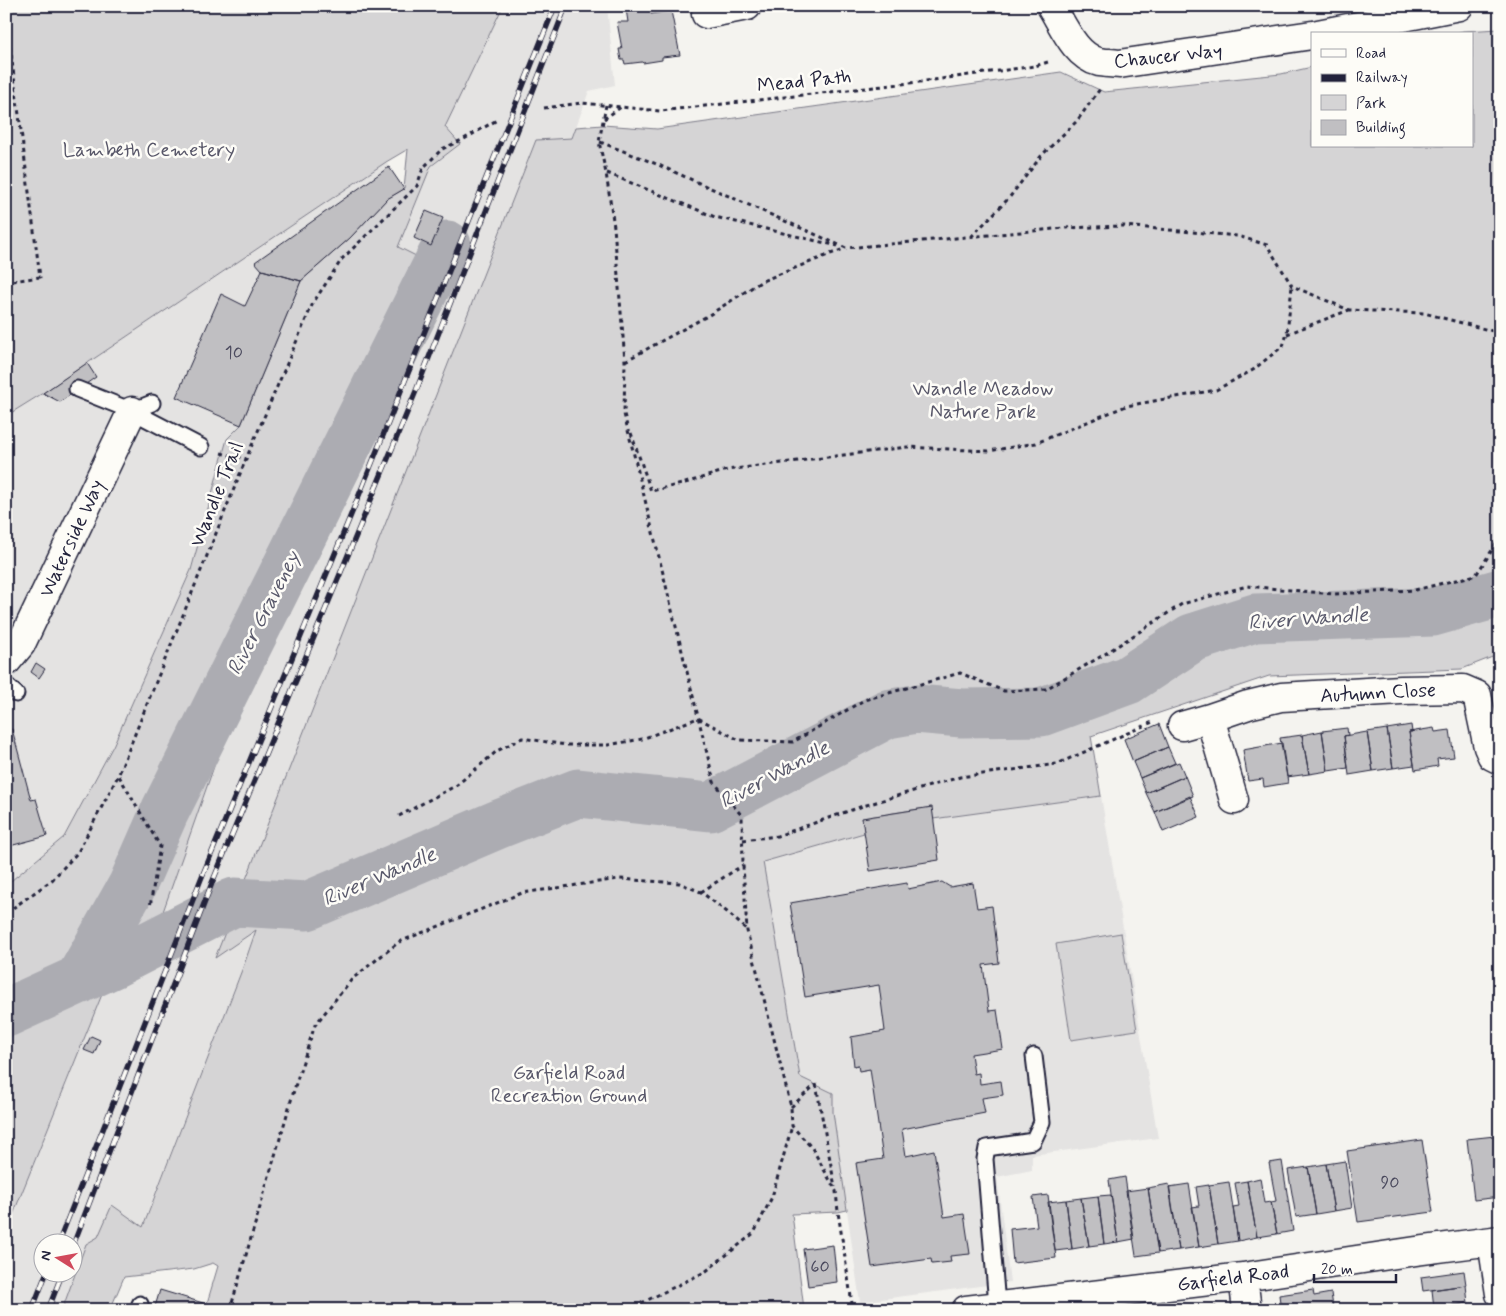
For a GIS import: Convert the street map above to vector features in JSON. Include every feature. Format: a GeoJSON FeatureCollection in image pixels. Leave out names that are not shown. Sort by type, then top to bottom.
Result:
{"type":"FeatureCollection","features":[{"type":"Feature","properties":{"kind":"street"},"geometry":{"type":"LineString","coordinates":[[706,14],[746,6]]}},
{"type":"Feature","properties":{"kind":"street","name":"Chaucer Way"},"geometry":{"type":"LineString","coordinates":[[1051,6],[1079,49],[1085,55],[1098,62],[1119,64],[1311,35]]}},
{"type":"Feature","properties":{"kind":"street"},"geometry":{"type":"LineString","coordinates":[[1328,32],[1459,6]]}},
{"type":"Feature","properties":{"kind":"street","name":"Waterside Way"},"geometry":{"type":"LineString","coordinates":[[6,662],[21,644],[142,407]]}},
{"type":"Feature","properties":{"kind":"street","name":"Autumn Close"},"geometry":{"type":"LineString","coordinates":[[1182,726],[1248,705],[1281,697],[1401,690],[1463,689],[1477,695],[1488,747],[1492,756],[1500,760]]}},
{"type":"Feature","properties":{"kind":"street"},"geometry":{"type":"LineString","coordinates":[[1210,718],[1234,800]]}},
{"type":"Feature","properties":{"kind":"street"},"geometry":{"type":"LineString","coordinates":[[1496,1241],[1500,1294]]}},
{"type":"Feature","properties":{"kind":"street","name":"Garfield Road"},"geometry":{"type":"LineString","coordinates":[[966,1310],[1006,1307],[1243,1277],[1496,1241]]}},
{"type":"Feature","properties":{"kind":"street"},"geometry":{"type":"LineString","coordinates":[[1243,1277],[1247,1310]]}},
{"type":"Feature","properties":{"kind":"lane"},"geometry":{"type":"LineString","coordinates":[[77,390],[142,407],[201,447]]}},
{"type":"Feature","properties":{"kind":"lane"},"geometry":{"type":"LineString","coordinates":[[1006,1307],[985,1159],[987,1148],[1033,1141],[1042,1122],[1034,1056]]}},
{"type":"Feature","properties":{"kind":"path"},"geometry":{"type":"LineString","coordinates":[[6,15],[40,277],[6,282]]}},
{"type":"Feature","properties":{"kind":"path","name":"Mead Path"},"geometry":{"type":"LineString","coordinates":[[544,108],[581,103],[660,111],[900,84],[1035,66],[1048,62],[1054,57]]}},
{"type":"Feature","properties":{"kind":"path"},"geometry":{"type":"LineString","coordinates":[[971,237],[1008,198],[1042,155],[1077,121],[1105,83]]}},
{"type":"Feature","properties":{"kind":"path"},"geometry":{"type":"LineString","coordinates":[[606,105],[599,142],[606,173],[614,227],[625,361],[624,414],[714,782],[742,816],[742,865],[748,931],[791,1107],[792,1126],[772,1197],[754,1233],[705,1272],[627,1310]]}},
{"type":"Feature","properties":{"kind":"path"},"geometry":{"type":"LineString","coordinates":[[603,120],[622,107]]}},
{"type":"Feature","properties":{"kind":"path","name":"Wandle Trail"},"geometry":{"type":"LineString","coordinates":[[6,913],[52,880],[78,852],[118,776],[242,468],[312,304],[342,260],[417,186],[423,168],[442,149],[497,120]]}},
{"type":"Feature","properties":{"kind":"path"},"geometry":{"type":"LineString","coordinates":[[599,142],[654,163],[846,248]]}},
{"type":"Feature","properties":{"kind":"path"},"geometry":{"type":"LineString","coordinates":[[606,173],[715,217],[846,248]]}},
{"type":"Feature","properties":{"kind":"path"},"geometry":{"type":"LineString","coordinates":[[625,361],[709,314],[762,281],[846,248],[1065,228],[1124,226],[1238,236],[1267,245],[1292,286],[1349,310],[1424,313],[1500,333]]}},
{"type":"Feature","properties":{"kind":"path"},"geometry":{"type":"LineString","coordinates":[[624,414],[651,491],[682,484],[727,470],[907,447],[989,451],[1036,443],[1126,406],[1216,390],[1253,370],[1284,346],[1292,286]]}},
{"type":"Feature","properties":{"kind":"path"},"geometry":{"type":"LineString","coordinates":[[1287,334],[1349,310]]}},
{"type":"Feature","properties":{"kind":"path"},"geometry":{"type":"LineString","coordinates":[[399,816],[457,785],[497,751],[522,738],[566,745],[608,745],[642,739],[698,718],[739,740],[793,742],[864,700],[960,673],[1004,692],[1046,689],[1182,604],[1247,586],[1333,594],[1415,590],[1476,575],[1500,538]]}},
{"type":"Feature","properties":{"kind":"path"},"geometry":{"type":"LineString","coordinates":[[743,840],[777,836],[864,806],[960,777],[1057,764],[1158,720],[1182,726]]}},
{"type":"Feature","properties":{"kind":"path"},"geometry":{"type":"LineString","coordinates":[[118,776],[160,846],[150,907]]}},
{"type":"Feature","properties":{"kind":"path"},"geometry":{"type":"LineString","coordinates":[[701,892],[742,865]]}},
{"type":"Feature","properties":{"kind":"path"},"geometry":{"type":"LineString","coordinates":[[230,1310],[296,1080],[315,1025],[352,979],[399,942],[522,893],[619,879],[679,883],[701,892],[748,931]]}},
{"type":"Feature","properties":{"kind":"path"},"geometry":{"type":"LineString","coordinates":[[791,1107],[816,1084],[836,1190],[853,1310]]}},
{"type":"Feature","properties":{"kind":"path"},"geometry":{"type":"LineString","coordinates":[[792,1126],[812,1148],[836,1190]]}},
{"type":"Feature","properties":{"kind":"shaded area"},"geometry":{"type":"Polygon","coordinates":[[[503,6],[607,6],[615,85],[589,91],[278,879],[256,929],[245,962],[110,1310],[6,1310],[6,1232],[107,982],[159,923],[237,701],[424,260],[398,248],[431,166],[460,144],[444,127],[503,6]]]}},
{"type":"Feature","properties":{"kind":"shaded area"},"geometry":{"type":"Polygon","coordinates":[[[386,162],[404,189],[387,199],[350,238],[241,425],[227,439],[191,570],[113,746],[64,837],[6,885],[6,416],[386,162]]]}},
{"type":"Feature","properties":{"kind":"shaded area"},"geometry":{"type":"Polygon","coordinates":[[[1101,796],[1158,1138],[1032,1155],[1032,1170],[997,1177],[1010,1282],[860,1302],[833,1112],[833,1093],[800,1077],[763,862],[864,833],[862,818],[932,807],[933,819],[1101,796]]]}},
{"type":"Feature","properties":{"kind":"green space","name":"Lambeth Cemetery"},"geometry":{"type":"Polygon","coordinates":[[[6,6],[503,6],[445,127],[460,144],[431,166],[398,247],[424,260],[237,701],[159,923],[107,982],[6,1232],[6,885],[64,837],[113,746],[191,570],[227,439],[241,425],[301,281],[350,238],[387,199],[404,189],[408,149],[6,416],[6,6]]]}},
{"type":"Feature","properties":{"kind":"green space","name":"Wandle Meadow Nature Park"},"geometry":{"type":"Polygon","coordinates":[[[1500,29],[1500,654],[1462,669],[1269,676],[1091,736],[1101,796],[933,819],[931,807],[863,818],[864,833],[763,862],[800,1077],[833,1093],[833,1112],[847,1210],[792,1214],[804,1309],[205,1310],[218,1266],[213,1263],[194,1269],[124,1277],[110,1310],[62,1310],[71,1284],[82,1284],[82,1255],[86,1244],[98,1237],[112,1205],[143,1227],[256,930],[215,958],[536,140],[572,138],[576,127],[603,125],[657,129],[1061,72],[1104,92],[1281,74],[1311,67],[1311,148],[1474,148],[1474,32],[1460,32],[1500,29]]]}},
{"type":"Feature","properties":{"kind":"green space"},"geometry":{"type":"Polygon","coordinates":[[[1121,933],[1137,1030],[1071,1040],[1056,944],[1121,933]]]}},
{"type":"Feature","properties":{"kind":"building"},"geometry":{"type":"Polygon","coordinates":[[[648,6],[651,14],[671,11],[680,55],[662,57],[662,60],[625,64],[624,60],[621,60],[619,49],[622,49],[617,22],[628,22],[626,9],[648,6]]]}},
{"type":"Feature","properties":{"kind":"building"},"geometry":{"type":"Polygon","coordinates":[[[389,167],[404,189],[387,199],[350,238],[301,281],[262,270],[255,262],[389,167]]]}},
{"type":"Feature","properties":{"kind":"building"},"geometry":{"type":"Polygon","coordinates":[[[426,211],[443,218],[431,246],[414,238],[426,211]]]}},
{"type":"Feature","properties":{"kind":"building"},"geometry":{"type":"Polygon","coordinates":[[[262,270],[301,281],[241,425],[176,397],[221,294],[245,306],[262,270]]]}},
{"type":"Feature","properties":{"kind":"building"},"geometry":{"type":"Polygon","coordinates":[[[87,363],[96,377],[60,402],[43,393],[87,363]]]}},
{"type":"Feature","properties":{"kind":"building"},"geometry":{"type":"Polygon","coordinates":[[[36,663],[45,669],[39,678],[31,672],[36,663]]]}},
{"type":"Feature","properties":{"kind":"building"},"geometry":{"type":"Polygon","coordinates":[[[1159,724],[1168,747],[1133,762],[1124,739],[1159,724]]]}},
{"type":"Feature","properties":{"kind":"building"},"geometry":{"type":"Polygon","coordinates":[[[1411,725],[1412,732],[1409,732],[1414,765],[1393,768],[1387,729],[1411,725]]]}},
{"type":"Feature","properties":{"kind":"building"},"geometry":{"type":"Polygon","coordinates":[[[1347,728],[1348,735],[1344,736],[1348,768],[1328,771],[1322,731],[1347,728]]]}},
{"type":"Feature","properties":{"kind":"building"},"geometry":{"type":"Polygon","coordinates":[[[1434,728],[1435,732],[1450,730],[1454,757],[1437,759],[1438,766],[1415,770],[1409,732],[1434,728]]]}},
{"type":"Feature","properties":{"kind":"building"},"geometry":{"type":"Polygon","coordinates":[[[12,729],[31,800],[36,799],[47,836],[6,847],[6,730],[12,729]]]}},
{"type":"Feature","properties":{"kind":"building"},"geometry":{"type":"Polygon","coordinates":[[[1387,729],[1393,768],[1373,771],[1367,732],[1387,729]]]}},
{"type":"Feature","properties":{"kind":"building"},"geometry":{"type":"Polygon","coordinates":[[[1322,731],[1328,771],[1309,774],[1302,735],[1322,731]]]}},
{"type":"Feature","properties":{"kind":"building"},"geometry":{"type":"Polygon","coordinates":[[[1367,732],[1373,771],[1349,775],[1344,736],[1367,732]]]}},
{"type":"Feature","properties":{"kind":"building"},"geometry":{"type":"Polygon","coordinates":[[[1302,735],[1309,774],[1287,777],[1280,738],[1302,735]]]}},
{"type":"Feature","properties":{"kind":"building"},"geometry":{"type":"Polygon","coordinates":[[[1282,743],[1288,783],[1264,787],[1263,779],[1248,781],[1243,750],[1282,743]]]}},
{"type":"Feature","properties":{"kind":"building"},"geometry":{"type":"Polygon","coordinates":[[[1168,747],[1175,763],[1140,778],[1133,762],[1168,747]]]}},
{"type":"Feature","properties":{"kind":"building"},"geometry":{"type":"Polygon","coordinates":[[[1179,762],[1185,776],[1146,793],[1140,778],[1179,762]]]}},
{"type":"Feature","properties":{"kind":"building"},"geometry":{"type":"Polygon","coordinates":[[[1185,776],[1193,796],[1155,812],[1146,793],[1185,776]]]}},
{"type":"Feature","properties":{"kind":"building"},"geometry":{"type":"Polygon","coordinates":[[[1190,796],[1199,817],[1163,832],[1155,812],[1190,796]]]}},
{"type":"Feature","properties":{"kind":"building"},"geometry":{"type":"Polygon","coordinates":[[[932,807],[939,860],[870,871],[862,818],[932,807]]]}},
{"type":"Feature","properties":{"kind":"building"},"geometry":{"type":"Polygon","coordinates":[[[942,882],[950,887],[973,883],[977,908],[992,906],[999,963],[983,965],[989,1011],[997,1010],[1003,1049],[971,1054],[974,1074],[979,1073],[980,1084],[1001,1081],[1003,1095],[982,1098],[985,1113],[902,1129],[906,1156],[934,1150],[944,1217],[964,1214],[970,1254],[950,1256],[951,1262],[932,1264],[931,1259],[872,1267],[856,1163],[883,1159],[870,1069],[859,1071],[858,1065],[854,1066],[851,1037],[885,1031],[879,985],[805,997],[790,903],[907,883],[908,889],[942,882]]]}},
{"type":"Feature","properties":{"kind":"building"},"geometry":{"type":"Polygon","coordinates":[[[91,1036],[100,1040],[94,1054],[84,1050],[91,1036]]]}},
{"type":"Feature","properties":{"kind":"building"},"geometry":{"type":"Polygon","coordinates":[[[1495,1136],[1496,1144],[1500,1143],[1500,1197],[1474,1200],[1467,1139],[1495,1136]]]}},
{"type":"Feature","properties":{"kind":"building"},"geometry":{"type":"Polygon","coordinates":[[[1422,1140],[1433,1212],[1358,1222],[1347,1151],[1422,1140]]]}},
{"type":"Feature","properties":{"kind":"building"},"geometry":{"type":"Polygon","coordinates":[[[1282,1161],[1293,1231],[1277,1234],[1271,1202],[1276,1201],[1269,1163],[1282,1161]]]}},
{"type":"Feature","properties":{"kind":"building"},"geometry":{"type":"Polygon","coordinates":[[[1345,1161],[1352,1208],[1334,1211],[1326,1164],[1345,1161]]]}},
{"type":"Feature","properties":{"kind":"building"},"geometry":{"type":"Polygon","coordinates":[[[1326,1164],[1334,1211],[1316,1214],[1308,1167],[1326,1164]]]}},
{"type":"Feature","properties":{"kind":"building"},"geometry":{"type":"Polygon","coordinates":[[[1308,1167],[1316,1214],[1296,1217],[1288,1170],[1308,1167]]]}},
{"type":"Feature","properties":{"kind":"building"},"geometry":{"type":"Polygon","coordinates":[[[1125,1177],[1134,1239],[1118,1242],[1109,1180],[1125,1177]]]}},
{"type":"Feature","properties":{"kind":"building"},"geometry":{"type":"Polygon","coordinates":[[[1260,1178],[1264,1203],[1271,1202],[1277,1234],[1257,1237],[1247,1181],[1260,1178]]]}},
{"type":"Feature","properties":{"kind":"building"},"geometry":{"type":"Polygon","coordinates":[[[1247,1181],[1257,1237],[1238,1241],[1233,1207],[1239,1206],[1235,1183],[1247,1181]]]}},
{"type":"Feature","properties":{"kind":"building"},"geometry":{"type":"Polygon","coordinates":[[[1229,1182],[1238,1241],[1218,1244],[1209,1185],[1229,1182]]]}},
{"type":"Feature","properties":{"kind":"building"},"geometry":{"type":"Polygon","coordinates":[[[1169,1184],[1179,1250],[1158,1253],[1148,1188],[1169,1184]]]}},
{"type":"Feature","properties":{"kind":"building"},"geometry":{"type":"Polygon","coordinates":[[[1189,1184],[1199,1247],[1179,1250],[1169,1187],[1189,1184]]]}},
{"type":"Feature","properties":{"kind":"building"},"geometry":{"type":"Polygon","coordinates":[[[1209,1185],[1218,1244],[1199,1247],[1192,1207],[1199,1206],[1196,1187],[1209,1185]]]}},
{"type":"Feature","properties":{"kind":"building"},"geometry":{"type":"Polygon","coordinates":[[[1148,1188],[1158,1253],[1136,1256],[1126,1191],[1148,1188]]]}},
{"type":"Feature","properties":{"kind":"building"},"geometry":{"type":"Polygon","coordinates":[[[1048,1195],[1056,1258],[1013,1263],[1010,1229],[1037,1226],[1033,1197],[1048,1195]]]}},
{"type":"Feature","properties":{"kind":"building"},"geometry":{"type":"Polygon","coordinates":[[[1111,1195],[1118,1242],[1104,1244],[1098,1196],[1111,1195]]]}},
{"type":"Feature","properties":{"kind":"building"},"geometry":{"type":"Polygon","coordinates":[[[1098,1196],[1104,1244],[1089,1246],[1081,1198],[1098,1196]]]}},
{"type":"Feature","properties":{"kind":"building"},"geometry":{"type":"Polygon","coordinates":[[[1081,1198],[1089,1246],[1072,1249],[1066,1200],[1081,1198]]]}},
{"type":"Feature","properties":{"kind":"building"},"geometry":{"type":"Polygon","coordinates":[[[1066,1200],[1072,1249],[1055,1251],[1048,1202],[1066,1200]]]}},
{"type":"Feature","properties":{"kind":"building"},"geometry":{"type":"Polygon","coordinates":[[[833,1245],[837,1282],[808,1286],[803,1249],[833,1245]]]}},
{"type":"Feature","properties":{"kind":"building"},"geometry":{"type":"Polygon","coordinates":[[[1464,1271],[1466,1285],[1423,1291],[1421,1277],[1464,1271]]]}},
{"type":"Feature","properties":{"kind":"building"},"geometry":{"type":"Polygon","coordinates":[[[1466,1285],[1468,1303],[1434,1308],[1432,1290],[1466,1285]]]}},
{"type":"Feature","properties":{"kind":"building"},"geometry":{"type":"Polygon","coordinates":[[[160,1290],[203,1303],[201,1310],[154,1310],[160,1290]]]}},
{"type":"Feature","properties":{"kind":"building"},"geometry":{"type":"Polygon","coordinates":[[[1313,1290],[1314,1296],[1331,1293],[1333,1307],[1315,1310],[1281,1310],[1279,1295],[1313,1290]]]}},
{"type":"Feature","properties":{"kind":"building"},"geometry":{"type":"Polygon","coordinates":[[[1468,1303],[1469,1310],[1425,1310],[1434,1308],[1468,1303]]]}},
{"type":"Feature","properties":{"kind":"building"},"geometry":{"type":"Polygon","coordinates":[[[1216,1306],[1216,1310],[1185,1310],[1216,1306]]]}},
{"type":"Feature","properties":{"kind":"waterway","name":"River Graveney"},"geometry":{"type":"LineString","coordinates":[[79,980],[132,886],[165,811],[447,245]]}},
{"type":"Feature","properties":{"kind":"waterway","name":"River Wandle"},"geometry":{"type":"LineString","coordinates":[[6,1013],[113,964],[234,902],[307,906],[499,824],[578,793],[710,807],[887,714],[916,709],[962,713],[1041,712],[1128,680],[1192,638],[1255,618],[1433,612],[1500,593]]}},
{"type":"Feature","properties":{"kind":"railway"},"geometry":{"type":"LineString","coordinates":[[62,1234],[201,879],[362,488],[555,6]]}},
{"type":"Feature","properties":{"kind":"railway"},"geometry":{"type":"LineString","coordinates":[[77,1234],[212,883],[416,391],[566,6]]}},
{"type":"Feature","properties":{"kind":"railway"},"geometry":{"type":"LineString","coordinates":[[32,1310],[42,1284]]}},
{"type":"Feature","properties":{"kind":"railway"},"geometry":{"type":"LineString","coordinates":[[48,1310],[58,1284]]}},
{"type":"Feature","properties":{"kind":"park label","name":"Garfield Road Recreation Ground"},"geometry":{"type":"Point","coordinates":[569,1084]}}]}
